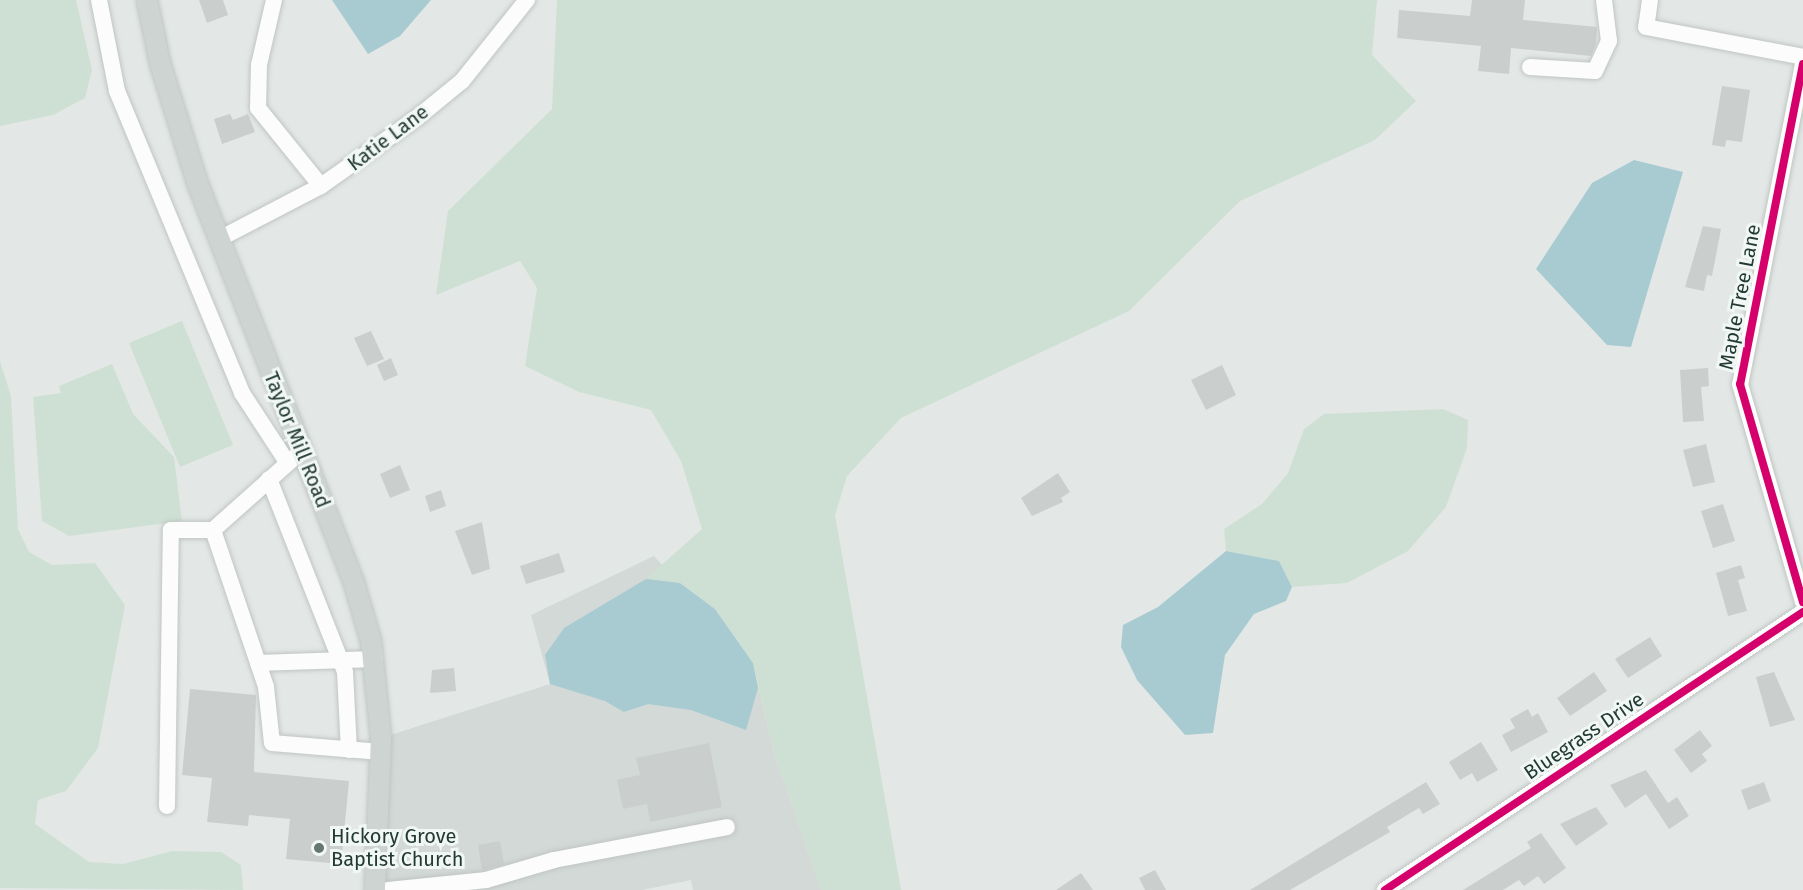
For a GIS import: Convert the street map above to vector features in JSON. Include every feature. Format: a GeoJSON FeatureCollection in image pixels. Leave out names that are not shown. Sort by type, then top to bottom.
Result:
{"type":"FeatureCollection","features":[{"type":"Feature","properties":{"kind":"main road","name":"Taylor Mill Road"},"geometry":{"type":"LineString","coordinates":[[147,0],[176,119],[294,458],[354,583],[375,659],[381,752],[375,890]]}},
{"type":"Feature","properties":{"kind":"street"},"geometry":{"type":"LineString","coordinates":[[99,0],[117,91],[242,393],[294,458],[213,530],[171,530],[167,806]]}},
{"type":"Feature","properties":{"kind":"street"},"geometry":{"type":"LineString","coordinates":[[274,0],[259,65],[258,108],[321,186]]}},
{"type":"Feature","properties":{"kind":"street","name":"Katie Lane"},"geometry":{"type":"LineString","coordinates":[[219,239],[321,186],[462,81],[527,0]]}},
{"type":"Feature","properties":{"kind":"street"},"geometry":{"type":"LineString","coordinates":[[1530,67],[1595,71],[1609,40],[1604,0]]}},
{"type":"Feature","properties":{"kind":"street"},"geometry":{"type":"LineString","coordinates":[[1650,0],[1646,27],[1803,57]]}},
{"type":"Feature","properties":{"kind":"street","name":"Maple Tree Lane"},"geometry":{"type":"LineString","coordinates":[[1803,64],[1740,384],[1803,602]]}},
{"type":"Feature","properties":{"kind":"street"},"geometry":{"type":"LineString","coordinates":[[269,479],[341,660],[349,750]]}},
{"type":"Feature","properties":{"kind":"street"},"geometry":{"type":"LineString","coordinates":[[213,530],[258,663],[272,743],[381,752]]}},
{"type":"Feature","properties":{"kind":"street","name":"Bluegrass Drive"},"geometry":{"type":"LineString","coordinates":[[1385,890],[1803,612]]}},
{"type":"Feature","properties":{"kind":"street"},"geometry":{"type":"LineString","coordinates":[[258,663],[375,659]]}},
{"type":"Feature","properties":{"kind":"street"},"geometry":{"type":"LineString","coordinates":[[388,890],[486,880],[554,861],[727,827]]}},
{"type":"Feature","properties":{"kind":"shaded area"},"geometry":{"type":"Polygon","coordinates":[[[654,556],[753,664],[775,756],[821,890],[693,890],[691,880],[642,890],[375,890],[381,738],[550,684],[531,615],[654,556]]]}},
{"type":"Feature","properties":{"kind":"green space"},"geometry":{"type":"Polygon","coordinates":[[[0,0],[76,0],[92,70],[85,98],[53,115],[0,126],[0,0]]]}},
{"type":"Feature","properties":{"kind":"green space"},"geometry":{"type":"Polygon","coordinates":[[[557,0],[1377,0],[1372,55],[1416,101],[1375,140],[1240,201],[1129,311],[901,418],[847,476],[835,515],[901,890],[821,890],[775,756],[753,663],[715,609],[680,583],[646,579],[702,529],[681,461],[651,410],[579,392],[525,366],[537,288],[520,261],[436,295],[448,211],[552,109],[557,0]]]}},
{"type":"Feature","properties":{"kind":"green space"},"geometry":{"type":"Polygon","coordinates":[[[182,321],[233,445],[180,467],[129,343],[182,321]]]}},
{"type":"Feature","properties":{"kind":"green space"},"geometry":{"type":"Polygon","coordinates":[[[0,361],[11,396],[18,529],[29,552],[52,565],[95,563],[125,605],[98,748],[66,791],[38,800],[35,824],[89,862],[123,864],[172,851],[221,852],[241,865],[243,890],[0,888],[0,361]]]}},
{"type":"Feature","properties":{"kind":"green space"},"geometry":{"type":"Polygon","coordinates":[[[112,364],[133,414],[174,457],[182,521],[69,536],[42,521],[33,397],[61,393],[59,386],[112,364]]]}},
{"type":"Feature","properties":{"kind":"green space"},"geometry":{"type":"Polygon","coordinates":[[[1443,409],[1468,420],[1467,448],[1446,507],[1408,551],[1347,583],[1292,587],[1279,561],[1226,551],[1224,529],[1262,504],[1288,473],[1304,429],[1324,414],[1443,409]]]}},
{"type":"Feature","properties":{"kind":"water"},"geometry":{"type":"Polygon","coordinates":[[[332,0],[431,0],[400,36],[368,54],[332,0]]]}},
{"type":"Feature","properties":{"kind":"water"},"geometry":{"type":"Polygon","coordinates":[[[1634,160],[1683,172],[1631,347],[1607,345],[1536,269],[1592,183],[1634,160]]]}},
{"type":"Feature","properties":{"kind":"water"},"geometry":{"type":"Polygon","coordinates":[[[1226,551],[1279,561],[1292,587],[1286,601],[1254,614],[1225,655],[1213,733],[1185,735],[1137,680],[1121,647],[1123,625],[1158,607],[1226,551]]]}},
{"type":"Feature","properties":{"kind":"water"},"geometry":{"type":"Polygon","coordinates":[[[646,579],[680,583],[715,609],[753,663],[758,688],[746,730],[691,710],[648,704],[624,712],[605,701],[550,684],[545,655],[564,628],[646,579]]]}},
{"type":"Feature","properties":{"kind":"building"},"geometry":{"type":"Polygon","coordinates":[[[199,0],[223,0],[228,15],[207,23],[199,0]]]}},
{"type":"Feature","properties":{"kind":"building"},"geometry":{"type":"Polygon","coordinates":[[[1472,0],[1525,0],[1523,20],[1597,27],[1596,44],[1591,56],[1511,48],[1509,74],[1478,71],[1481,46],[1397,38],[1399,10],[1470,16],[1472,0]]]}},
{"type":"Feature","properties":{"kind":"building"},"geometry":{"type":"Polygon","coordinates":[[[1722,86],[1750,90],[1742,142],[1726,140],[1725,147],[1712,145],[1722,86]]]}},
{"type":"Feature","properties":{"kind":"building"},"geometry":{"type":"Polygon","coordinates":[[[230,114],[233,120],[248,114],[255,132],[222,144],[214,119],[230,114]]]}},
{"type":"Feature","properties":{"kind":"building"},"geometry":{"type":"Polygon","coordinates":[[[1703,226],[1721,229],[1712,276],[1707,275],[1704,291],[1685,287],[1703,226]]]}},
{"type":"Feature","properties":{"kind":"building"},"geometry":{"type":"Polygon","coordinates":[[[371,331],[384,359],[367,366],[354,338],[371,331]]]}},
{"type":"Feature","properties":{"kind":"building"},"geometry":{"type":"Polygon","coordinates":[[[391,358],[398,375],[384,381],[377,365],[391,358]]]}},
{"type":"Feature","properties":{"kind":"building"},"geometry":{"type":"Polygon","coordinates":[[[1222,365],[1236,395],[1206,410],[1191,380],[1222,365]]]}},
{"type":"Feature","properties":{"kind":"building"},"geometry":{"type":"Polygon","coordinates":[[[1708,368],[1709,386],[1701,387],[1704,421],[1683,422],[1680,370],[1708,368]]]}},
{"type":"Feature","properties":{"kind":"building"},"geometry":{"type":"Polygon","coordinates":[[[1706,444],[1715,482],[1693,487],[1683,450],[1706,444]]]}},
{"type":"Feature","properties":{"kind":"building"},"geometry":{"type":"Polygon","coordinates":[[[400,465],[410,490],[390,498],[380,474],[400,465]]]}},
{"type":"Feature","properties":{"kind":"building"},"geometry":{"type":"Polygon","coordinates":[[[1058,473],[1070,492],[1061,498],[1063,502],[1032,516],[1021,498],[1058,473]]]}},
{"type":"Feature","properties":{"kind":"building"},"geometry":{"type":"Polygon","coordinates":[[[441,490],[446,506],[430,512],[425,496],[441,490]]]}},
{"type":"Feature","properties":{"kind":"building"},"geometry":{"type":"Polygon","coordinates":[[[1723,504],[1735,541],[1713,548],[1701,511],[1723,504]]]}},
{"type":"Feature","properties":{"kind":"building"},"geometry":{"type":"Polygon","coordinates":[[[482,522],[490,569],[472,575],[455,531],[482,522]]]}},
{"type":"Feature","properties":{"kind":"building"},"geometry":{"type":"Polygon","coordinates":[[[559,553],[565,572],[526,584],[520,566],[559,553]]]}},
{"type":"Feature","properties":{"kind":"building"},"geometry":{"type":"Polygon","coordinates":[[[1741,565],[1745,578],[1738,580],[1747,611],[1728,616],[1716,573],[1741,565]]]}},
{"type":"Feature","properties":{"kind":"building"},"geometry":{"type":"Polygon","coordinates":[[[1650,637],[1662,656],[1628,678],[1615,659],[1650,637]]]}},
{"type":"Feature","properties":{"kind":"building"},"geometry":{"type":"Polygon","coordinates":[[[454,668],[456,691],[430,693],[432,670],[454,668]]]}},
{"type":"Feature","properties":{"kind":"building"},"geometry":{"type":"Polygon","coordinates":[[[1594,672],[1607,691],[1570,716],[1557,698],[1594,672]]]}},
{"type":"Feature","properties":{"kind":"building"},"geometry":{"type":"Polygon","coordinates":[[[1774,672],[1795,720],[1770,727],[1756,677],[1774,672]]]}},
{"type":"Feature","properties":{"kind":"building"},"geometry":{"type":"Polygon","coordinates":[[[190,689],[256,695],[254,772],[349,781],[341,864],[286,859],[290,819],[249,815],[248,826],[207,822],[212,778],[182,775],[190,689]]]}},
{"type":"Feature","properties":{"kind":"building"},"geometry":{"type":"Polygon","coordinates":[[[1528,709],[1532,717],[1538,713],[1548,732],[1511,752],[1502,735],[1515,728],[1510,719],[1528,709]]]}},
{"type":"Feature","properties":{"kind":"building"},"geometry":{"type":"Polygon","coordinates":[[[1700,730],[1712,746],[1702,754],[1707,761],[1691,773],[1674,750],[1700,730]]]}},
{"type":"Feature","properties":{"kind":"building"},"geometry":{"type":"Polygon","coordinates":[[[1481,742],[1498,770],[1477,782],[1472,773],[1460,780],[1449,762],[1481,742]]]}},
{"type":"Feature","properties":{"kind":"building"},"geometry":{"type":"Polygon","coordinates":[[[709,743],[722,807],[650,822],[647,804],[623,809],[617,780],[640,775],[636,758],[709,743]]]}},
{"type":"Feature","properties":{"kind":"building"},"geometry":{"type":"Polygon","coordinates":[[[1646,770],[1668,803],[1677,797],[1689,816],[1669,829],[1646,794],[1625,808],[1610,785],[1646,770]]]}},
{"type":"Feature","properties":{"kind":"building"},"geometry":{"type":"Polygon","coordinates":[[[1426,782],[1440,804],[1423,814],[1419,808],[1387,827],[1390,832],[1290,890],[1250,890],[1426,782]]]}},
{"type":"Feature","properties":{"kind":"building"},"geometry":{"type":"Polygon","coordinates":[[[1764,782],[1771,801],[1748,810],[1741,790],[1764,782]]]}},
{"type":"Feature","properties":{"kind":"building"},"geometry":{"type":"Polygon","coordinates":[[[1596,807],[1608,824],[1576,846],[1560,824],[1596,807]]]}},
{"type":"Feature","properties":{"kind":"building"},"geometry":{"type":"Polygon","coordinates":[[[1541,833],[1566,868],[1544,884],[1538,876],[1524,886],[1519,880],[1503,890],[1463,890],[1531,848],[1527,842],[1541,833]]]}},
{"type":"Feature","properties":{"kind":"building"},"geometry":{"type":"Polygon","coordinates":[[[500,841],[504,864],[482,870],[478,845],[500,841]]]}},
{"type":"Feature","properties":{"kind":"building"},"geometry":{"type":"Polygon","coordinates":[[[1155,870],[1166,890],[1145,890],[1139,878],[1155,870]]]}},
{"type":"Feature","properties":{"kind":"building"},"geometry":{"type":"Polygon","coordinates":[[[1081,873],[1093,890],[1056,890],[1081,873]]]}},
{"type":"Feature","properties":{"kind":"cycle path"},"geometry":{"type":"LineString","coordinates":[[1803,64],[1740,384],[1803,602]]}},
{"type":"Feature","properties":{"kind":"cycle path"},"geometry":{"type":"LineString","coordinates":[[1385,890],[1803,612]]}},
{"type":"Feature","properties":{"kind":"place","name":"Hickory Grove Baptist Church"},"geometry":{"type":"Point","coordinates":[319,848]}}]}
